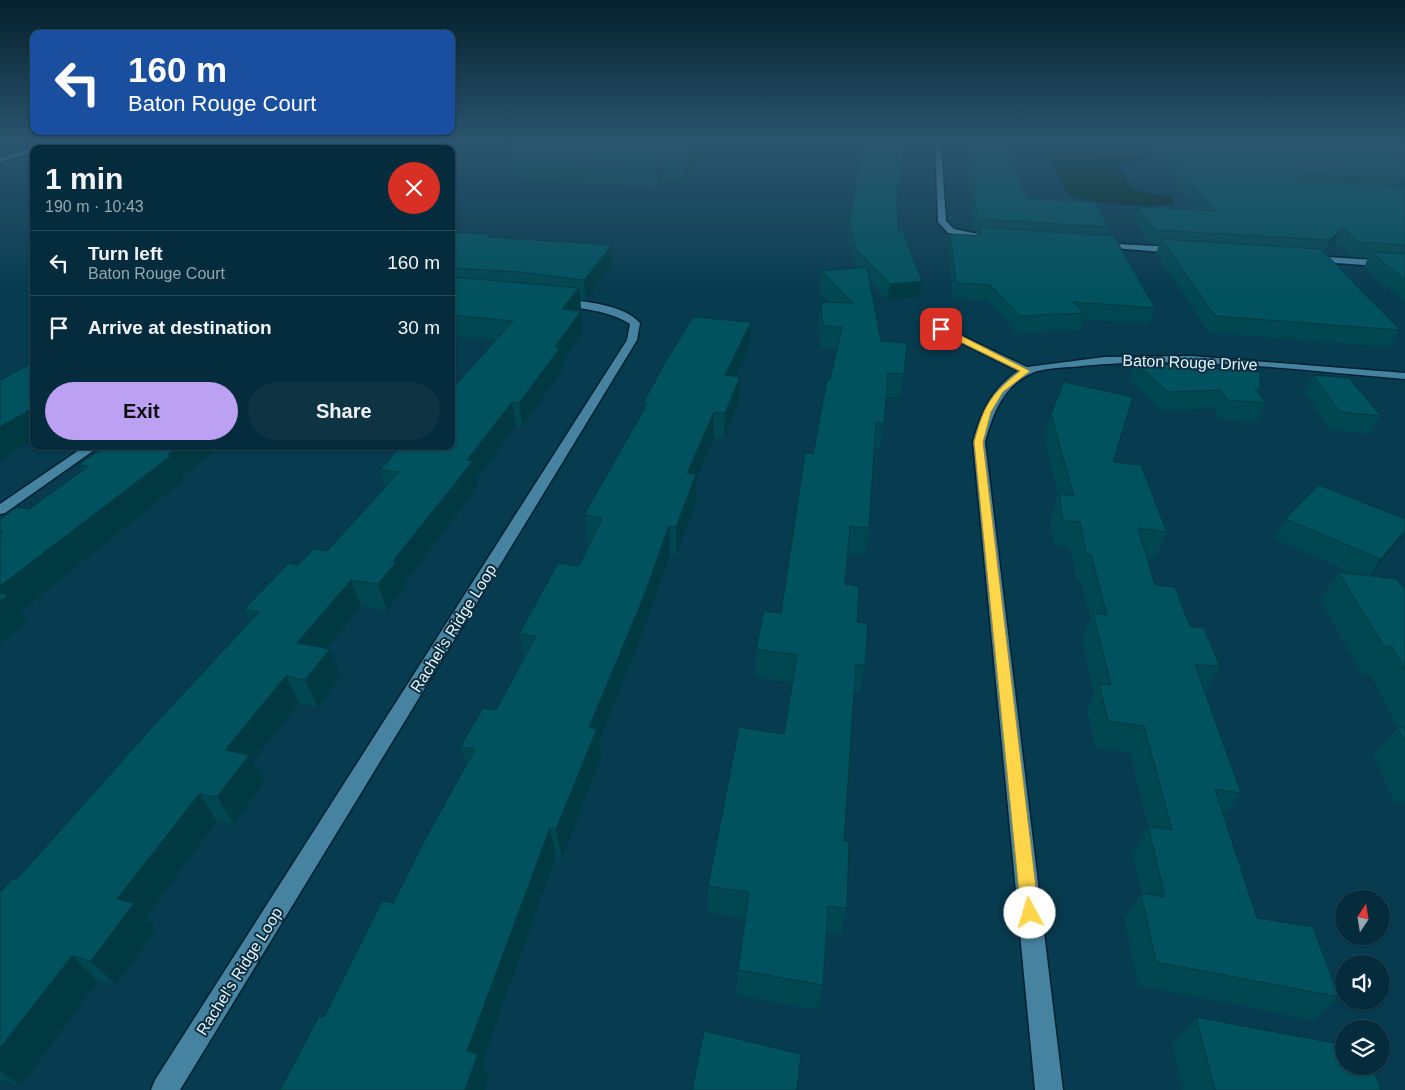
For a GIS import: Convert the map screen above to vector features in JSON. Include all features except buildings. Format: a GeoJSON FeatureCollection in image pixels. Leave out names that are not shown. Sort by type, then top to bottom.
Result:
{"type":"FeatureCollection","features":[{"type":"Feature","properties":{"kind":"street"},"geometry":{"type":"LineString","coordinates":[[941,194],[942,222],[951,230],[974,237],[994,238]]}},
{"type":"Feature","properties":{"kind":"street"},"geometry":{"type":"LineString","coordinates":[[1092,245],[1190,251]]}},
{"type":"Feature","properties":{"kind":"street"},"geometry":{"type":"LineString","coordinates":[[1307,258],[1405,265]]}},
{"type":"Feature","properties":{"kind":"street","name":"Rachel's Ridge Loop"},"geometry":{"type":"LineString","coordinates":[[165,1090],[632,340],[635,324],[618,312],[588,304],[539,300]]}},
{"type":"Feature","properties":{"kind":"street"},"geometry":{"type":"LineString","coordinates":[[941,329],[1026,371],[1000,391],[986,412],[979,442],[1049,1090]]}},
{"type":"Feature","properties":{"kind":"street","name":"Baton Rouge Drive"},"geometry":{"type":"LineString","coordinates":[[1026,371],[1140,358],[1214,360],[1405,376]]}},
{"type":"Feature","properties":{"kind":"street"},"geometry":{"type":"LineString","coordinates":[[0,510],[88,450]]}},
{"type":"Feature","properties":{"kind":"shaded area"},"geometry":{"type":"Polygon","coordinates":[[[1067,194],[1156,194],[1172,197],[1175,204],[1149,206],[1120,205],[1092,201],[1067,194]]]}},
{"type":"Feature","properties":{"kind":"route"},"geometry":{"type":"LineString","coordinates":[[941,329],[1026,371],[1000,391],[986,412],[979,442],[1030,913]]}}]}
